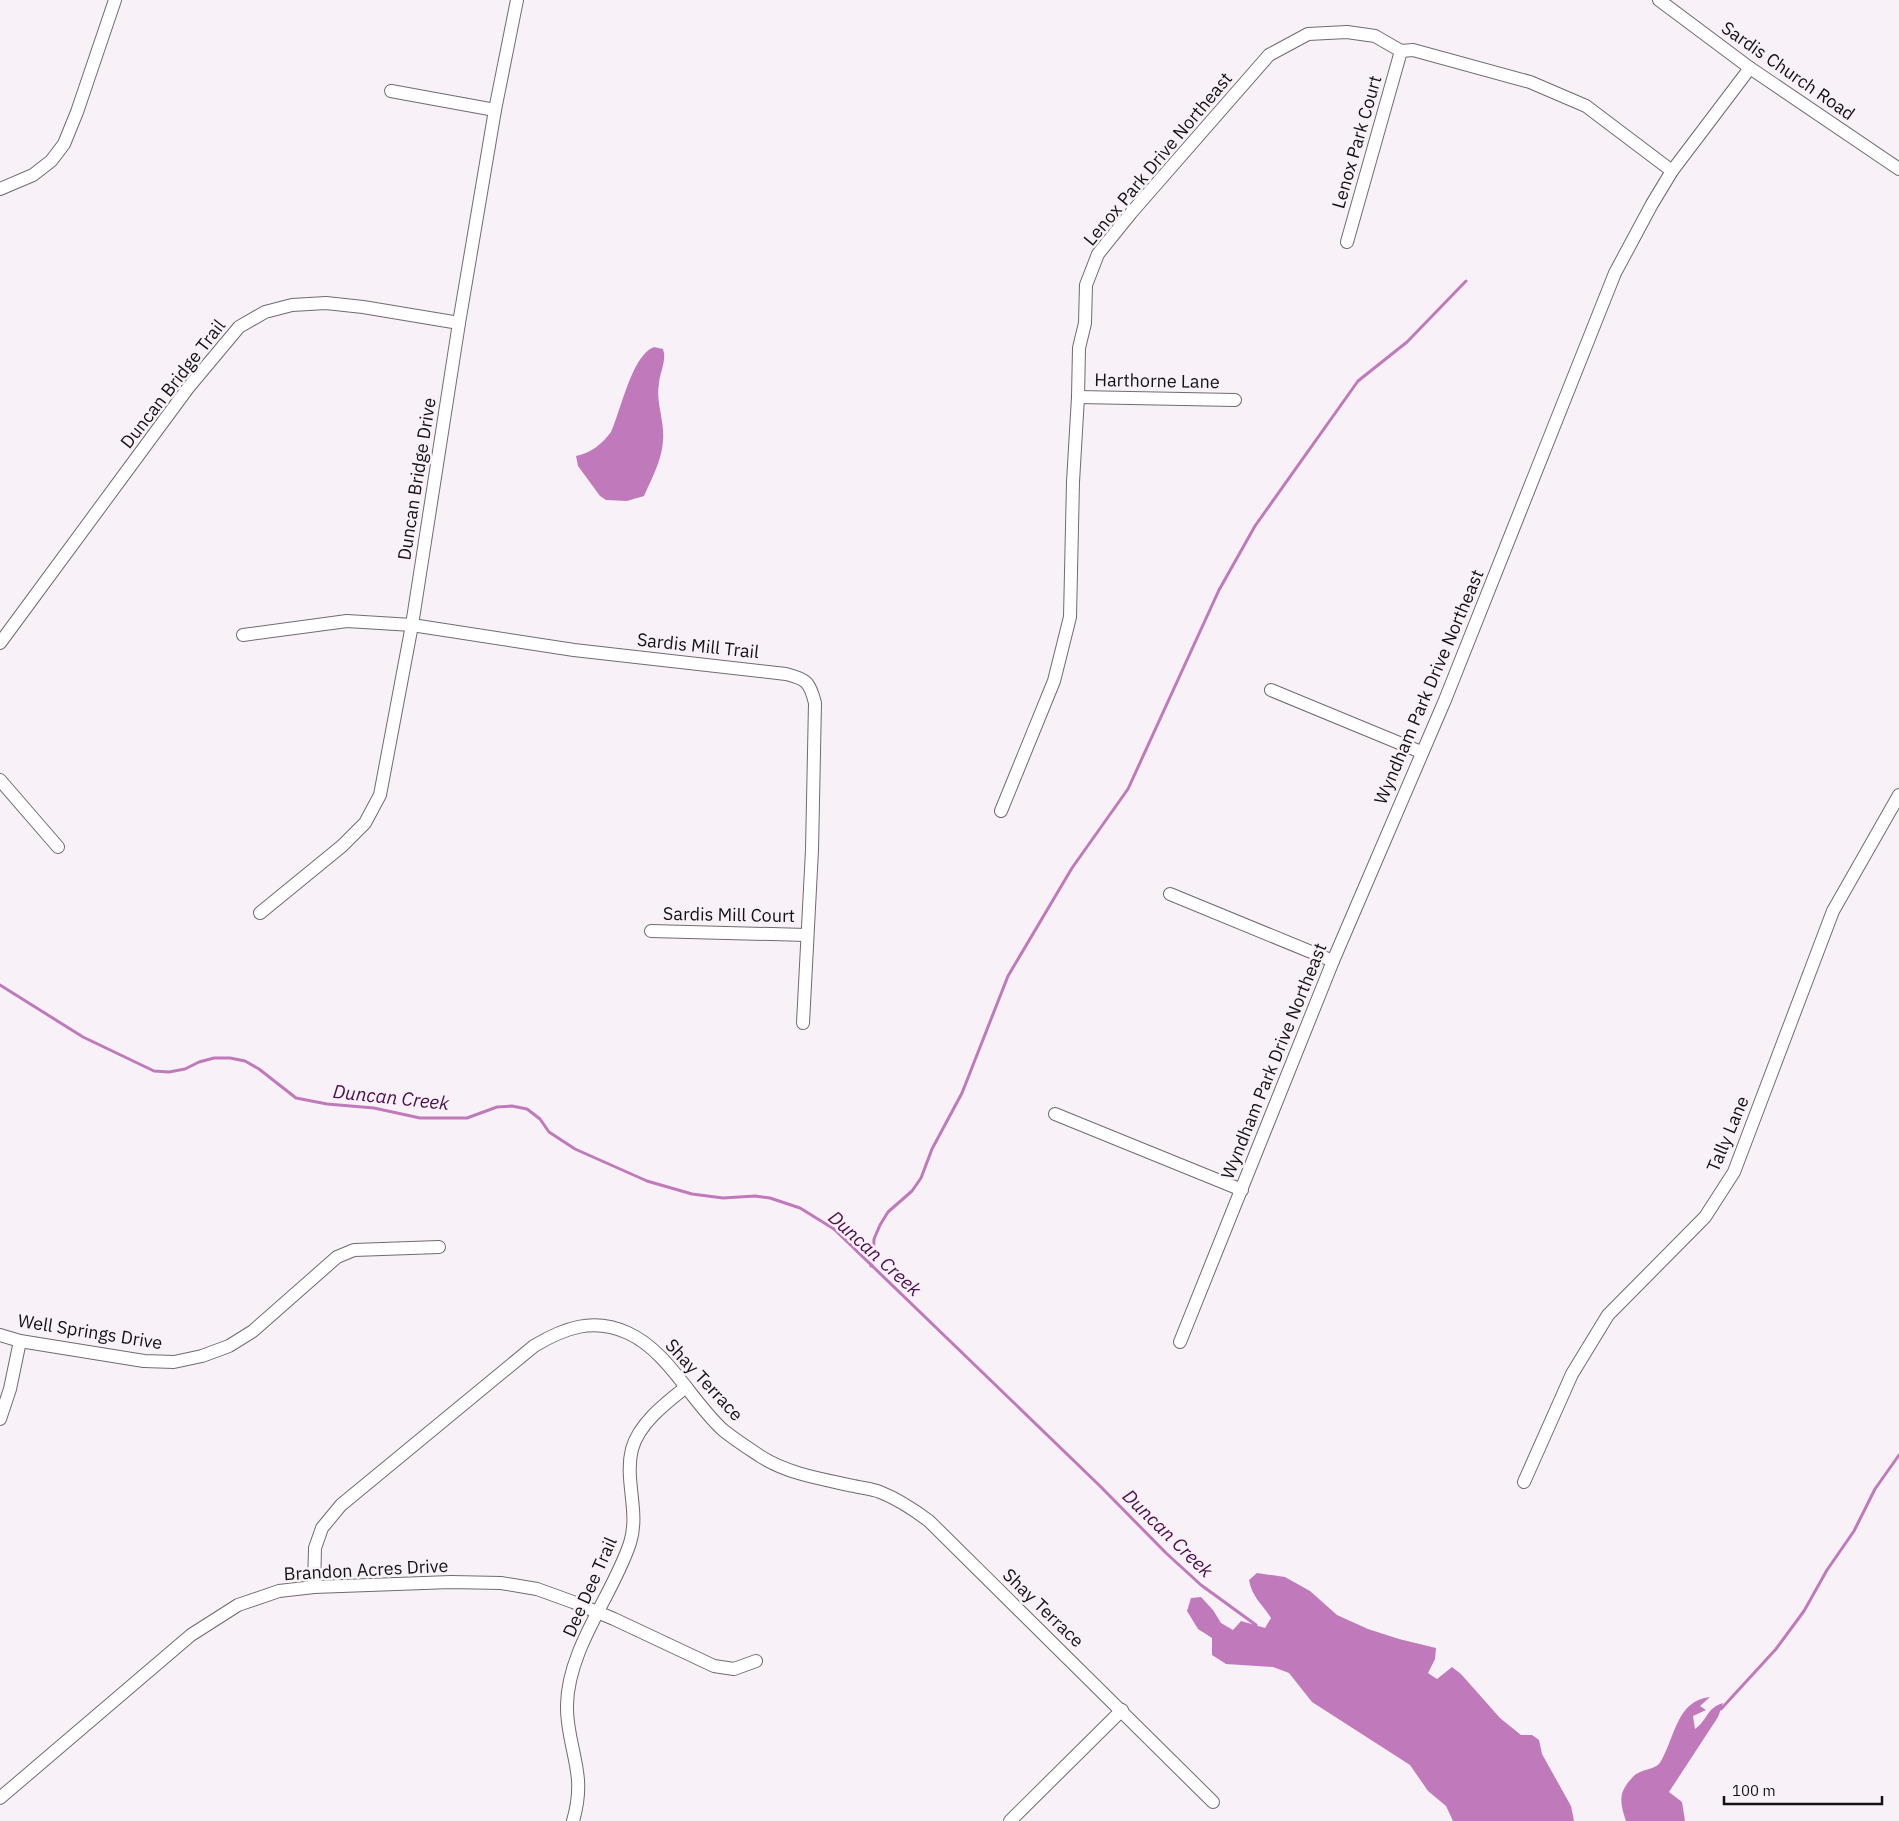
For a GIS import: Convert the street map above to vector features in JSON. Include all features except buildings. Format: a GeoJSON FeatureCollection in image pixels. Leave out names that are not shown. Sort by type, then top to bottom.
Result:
{"type":"FeatureCollection","features":[{"type":"Feature","properties":{"kind":"street"},"geometry":{"type":"LineString","coordinates":[[0,189],[33,175],[51,162],[64,144],[77,112],[115,0]]}},
{"type":"Feature","properties":{"kind":"street","name":"Duncan Bridge Drive"},"geometry":{"type":"LineString","coordinates":[[260,913],[342,846],[365,823],[380,795],[412,626],[459,323],[495,110],[516,0]]}},
{"type":"Feature","properties":{"kind":"street","name":"Sardis Church Road"},"geometry":{"type":"LineString","coordinates":[[1659,0],[1750,68],[1899,169]]}},
{"type":"Feature","properties":{"kind":"street","name":"Lenox Park Drive Northeast"},"geometry":{"type":"LineString","coordinates":[[1001,811],[1054,680],[1070,617],[1073,482],[1079,348],[1085,323],[1086,285],[1098,254],[1131,212],[1269,56],[1308,34],[1347,32],[1375,36],[1401,52],[1413,50],[1530,82],[1586,106],[1672,171]]}},
{"type":"Feature","properties":{"kind":"street","name":"Lenox Park Court"},"geometry":{"type":"LineString","coordinates":[[1347,242],[1401,52]]}},
{"type":"Feature","properties":{"kind":"street","name":"Wyndham Park Drive Northeast"},"geometry":{"type":"LineString","coordinates":[[1180,1342],[1333,961],[1421,752],[1445,700],[1615,273],[1672,171],[1750,68]]}},
{"type":"Feature","properties":{"kind":"street"},"geometry":{"type":"LineString","coordinates":[[392,91],[495,110]]}},
{"type":"Feature","properties":{"kind":"street","name":"Duncan Bridge Trail"},"geometry":{"type":"LineString","coordinates":[[0,643],[188,388],[239,327],[265,312],[292,305],[326,303],[363,307],[459,323]]}},
{"type":"Feature","properties":{"kind":"street","name":"Harthorne Lane"},"geometry":{"type":"LineString","coordinates":[[1078,397],[1235,400]]}},
{"type":"Feature","properties":{"kind":"street","name":"Sardis Mill Trail"},"geometry":{"type":"LineString","coordinates":[[242,635],[347,620],[412,626],[574,650],[800,677],[810,685],[816,704],[812,850],[803,1023]]}},
{"type":"Feature","properties":{"kind":"street"},"geometry":{"type":"LineString","coordinates":[[1271,690],[1421,752]]}},
{"type":"Feature","properties":{"kind":"street"},"geometry":{"type":"LineString","coordinates":[[0,780],[58,847]]}},
{"type":"Feature","properties":{"kind":"street","name":"Tally Lane"},"geometry":{"type":"LineString","coordinates":[[1524,1482],[1572,1374],[1608,1314],[1705,1217],[1734,1172],[1833,911],[1899,795]]}},
{"type":"Feature","properties":{"kind":"street"},"geometry":{"type":"LineString","coordinates":[[1170,894],[1333,961]]}},
{"type":"Feature","properties":{"kind":"street","name":"Sardis Mill Court"},"geometry":{"type":"LineString","coordinates":[[651,931],[807,935]]}},
{"type":"Feature","properties":{"kind":"street"},"geometry":{"type":"LineString","coordinates":[[1055,1114],[1242,1190]]}},
{"type":"Feature","properties":{"kind":"street","name":"Well Springs Drive"},"geometry":{"type":"LineString","coordinates":[[0,1335],[20,1341],[144,1361],[174,1362],[202,1356],[228,1346],[253,1331],[337,1257],[354,1250],[439,1247]]}},
{"type":"Feature","properties":{"kind":"street","name":"Shay Terrace"},"geometry":{"type":"LineString","coordinates":[[314,1587],[315,1548],[322,1528],[341,1505],[534,1346],[556,1333],[581,1326],[603,1326],[628,1333],[648,1345],[723,1429],[761,1457],[786,1470],[878,1491],[904,1504],[929,1520],[1213,1802]]}},
{"type":"Feature","properties":{"kind":"street"},"geometry":{"type":"LineString","coordinates":[[0,1419],[10,1389],[20,1341]]}},
{"type":"Feature","properties":{"kind":"street","name":"Dee Dee Trail"},"geometry":{"type":"LineString","coordinates":[[573,1821],[578,1804],[578,1780],[568,1736],[566,1704],[573,1669],[597,1612],[630,1544],[634,1526],[630,1469],[632,1448],[643,1428],[657,1410],[686,1387]]}},
{"type":"Feature","properties":{"kind":"street","name":"Brandon Acres Drive"},"geometry":{"type":"LineString","coordinates":[[0,1798],[191,1635],[238,1605],[279,1592],[314,1587],[450,1582],[501,1583],[537,1590],[597,1612],[714,1666],[734,1669],[756,1661]]}},
{"type":"Feature","properties":{"kind":"street"},"geometry":{"type":"LineString","coordinates":[[1010,1821],[1122,1710]]}},
{"type":"Feature","properties":{"kind":"shaded area"},"geometry":{"type":"Polygon","coordinates":[[[654,347],[663,349],[664,353],[658,389],[663,439],[658,464],[644,496],[627,501],[606,500],[600,496],[578,466],[576,456],[587,453],[596,447],[611,432],[633,372],[646,352],[654,347]]]}},
{"type":"Feature","properties":{"kind":"shaded area"},"geometry":{"type":"Polygon","coordinates":[[[1257,1573],[1285,1577],[1310,1591],[1337,1615],[1368,1629],[1436,1648],[1435,1659],[1428,1673],[1437,1679],[1452,1667],[1461,1674],[1500,1718],[1521,1735],[1532,1735],[1539,1740],[1542,1754],[1571,1806],[1574,1821],[1453,1821],[1446,1806],[1428,1791],[1410,1765],[1312,1702],[1289,1673],[1273,1667],[1226,1664],[1212,1655],[1212,1638],[1198,1629],[1187,1611],[1191,1598],[1201,1597],[1213,1610],[1221,1623],[1233,1630],[1241,1621],[1265,1628],[1271,1618],[1255,1596],[1249,1580],[1257,1573]]]}},
{"type":"Feature","properties":{"kind":"shaded area"},"geometry":{"type":"Polygon","coordinates":[[[1710,1697],[1700,1706],[1706,1710],[1693,1716],[1695,1729],[1713,1708],[1723,1703],[1718,1717],[1669,1792],[1682,1802],[1685,1821],[1626,1821],[1621,1798],[1627,1784],[1636,1774],[1659,1764],[1678,1721],[1684,1712],[1690,1705],[1710,1697]]]}},
{"type":"Feature","properties":{"kind":"waterway"},"geometry":{"type":"LineString","coordinates":[[871,1266],[874,1239],[880,1225],[888,1212],[912,1191],[921,1178],[932,1149],[962,1093],[1008,976],[1072,868],[1128,789],[1219,590],[1255,526],[1358,381],[1407,342],[1466,281]]}},
{"type":"Feature","properties":{"kind":"waterway","name":"Duncan Creek"},"geometry":{"type":"LineString","coordinates":[[0,985],[83,1037],[154,1071],[169,1072],[185,1069],[199,1062],[214,1058],[230,1058],[245,1061],[259,1069],[296,1098],[327,1104],[374,1108],[420,1118],[467,1118],[497,1107],[512,1106],[527,1109],[540,1119],[549,1132],[575,1149],[647,1181],[692,1194],[723,1198],[755,1196],[770,1198],[800,1208],[834,1229],[1100,1486],[1166,1553],[1201,1585],[1256,1625]]}},
{"type":"Feature","properties":{"kind":"waterway"},"geometry":{"type":"LineString","coordinates":[[1721,1709],[1776,1649],[1804,1611],[1827,1570],[1854,1531],[1875,1489],[1899,1455]]}}]}
